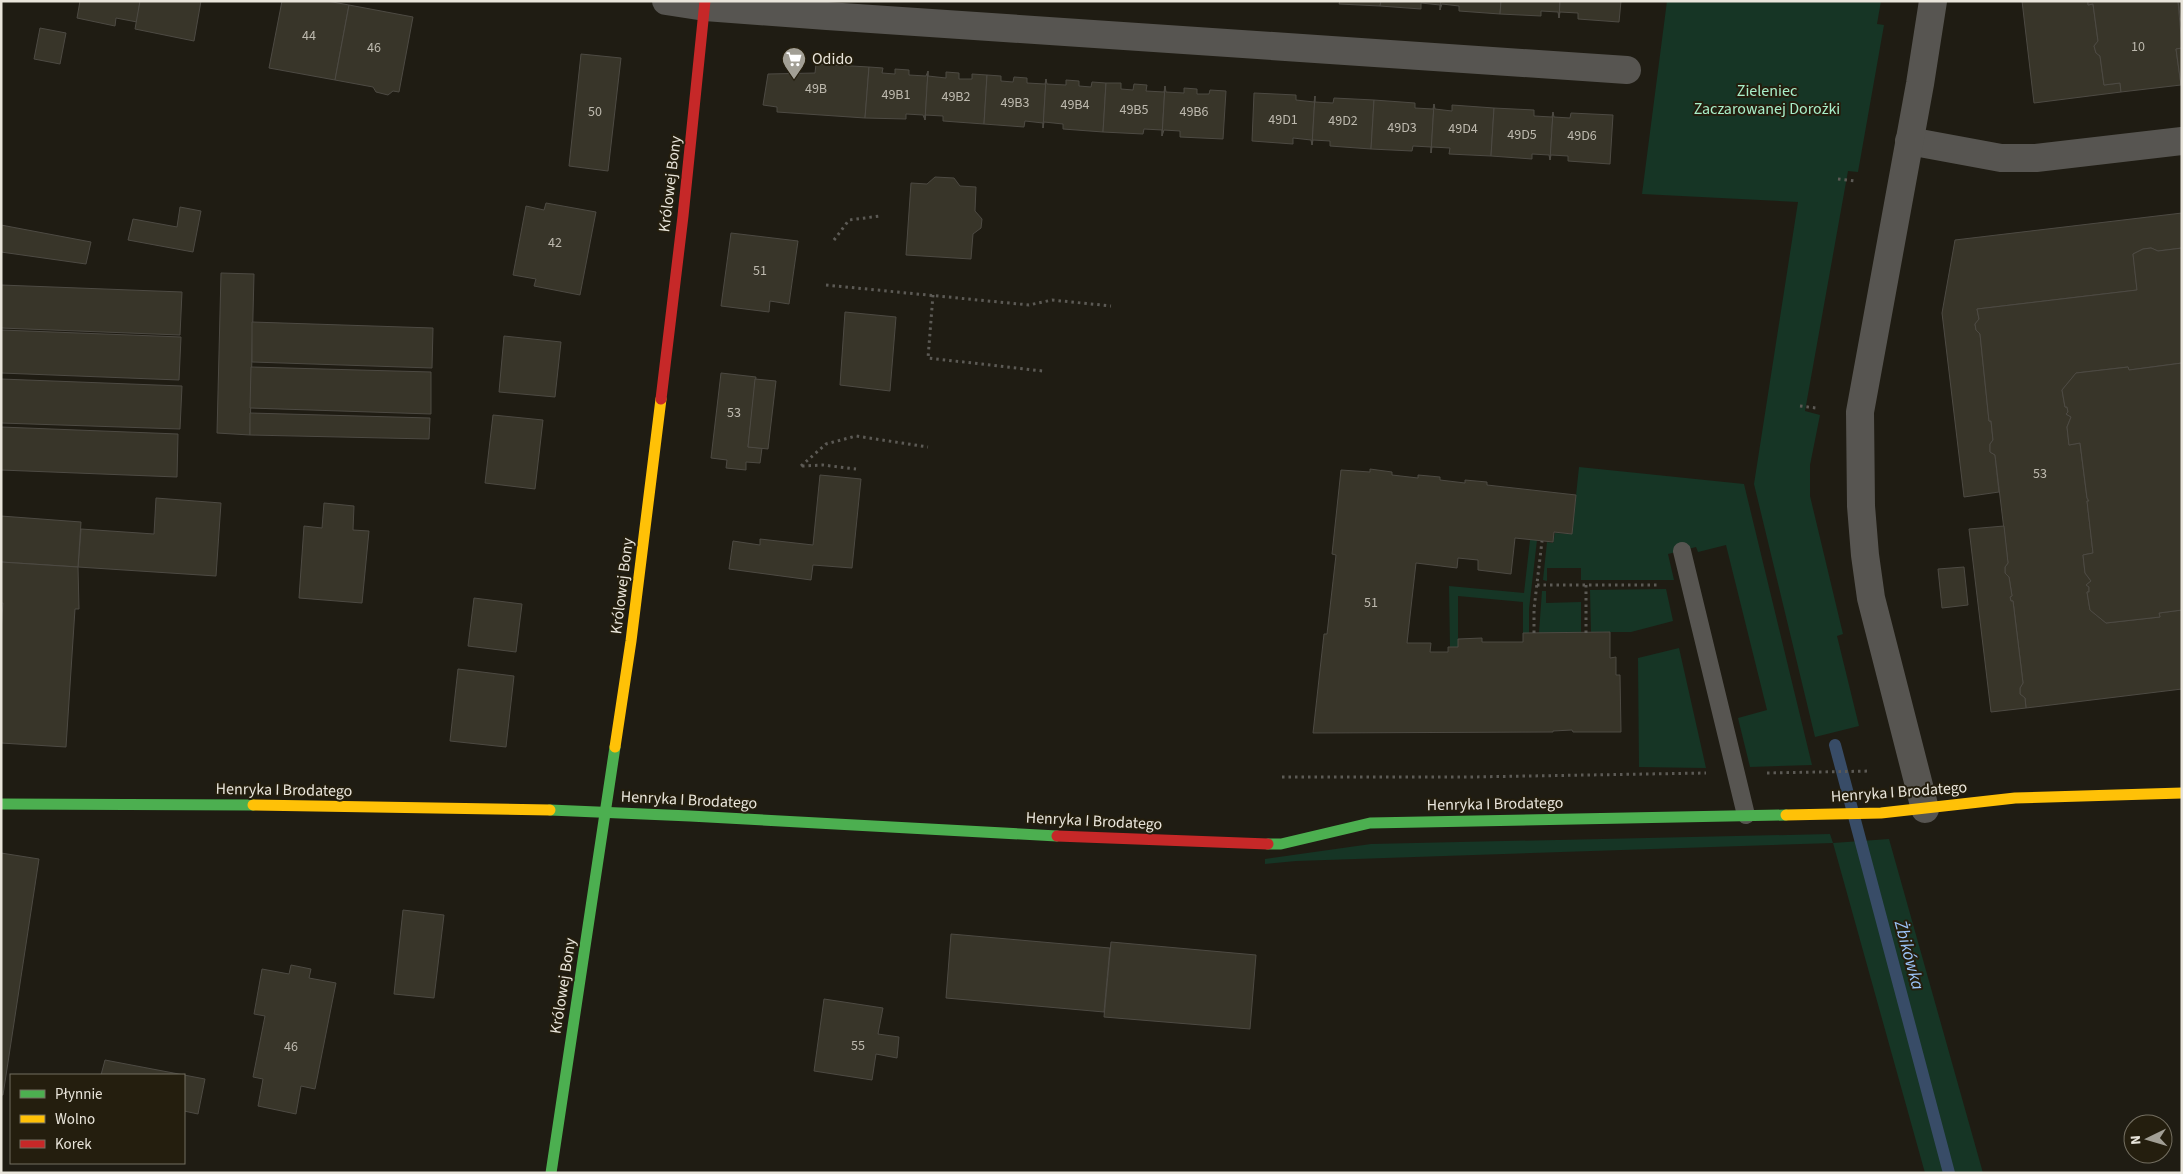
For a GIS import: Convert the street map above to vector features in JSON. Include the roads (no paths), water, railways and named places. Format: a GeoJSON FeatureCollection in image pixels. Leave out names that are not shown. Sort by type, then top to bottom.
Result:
{"type":"FeatureCollection","features":[{"type":"Feature","properties":{"kind":"street"},"geometry":{"type":"LineString","coordinates":[[666,1],[1628,70]]}},
{"type":"Feature","properties":{"kind":"street"},"geometry":{"type":"LineString","coordinates":[[1925,809],[1871,598],[1865,555],[1859,451],[1860,412],[1933,1]]}},
{"type":"Feature","properties":{"kind":"street","name":"Królowej Bony"},"geometry":{"type":"LineString","coordinates":[[551,1173],[631,641],[684,206],[705,4]]}},
{"type":"Feature","properties":{"kind":"street"},"geometry":{"type":"LineString","coordinates":[[1909,142],[2001,158],[2036,158],[2182,141]]}},
{"type":"Feature","properties":{"kind":"street","name":"Henryka I Brodatego"},"geometry":{"type":"LineString","coordinates":[[1,804],[606,812],[1146,840],[1281,844],[1370,822],[1881,813],[2016,798],[2182,793]]}},
{"type":"Feature","properties":{"kind":"lane"},"geometry":{"type":"LineString","coordinates":[[1682,551],[1746,815]]}},
{"type":"Feature","properties":{"kind":"waterway","name":"Żbikówka"},"geometry":{"type":"LineString","coordinates":[[1835,745],[1949,1173]]}},
{"type":"Feature","properties":{"kind":"place","name":"Odido"},"geometry":{"type":"Point","coordinates":[794,80]}},
{"type":"Feature","properties":{"kind":"park label","name":"Zieleniec Zaczarowanej Dorożki"},"geometry":{"type":"Point","coordinates":[1767,100]}}]}
